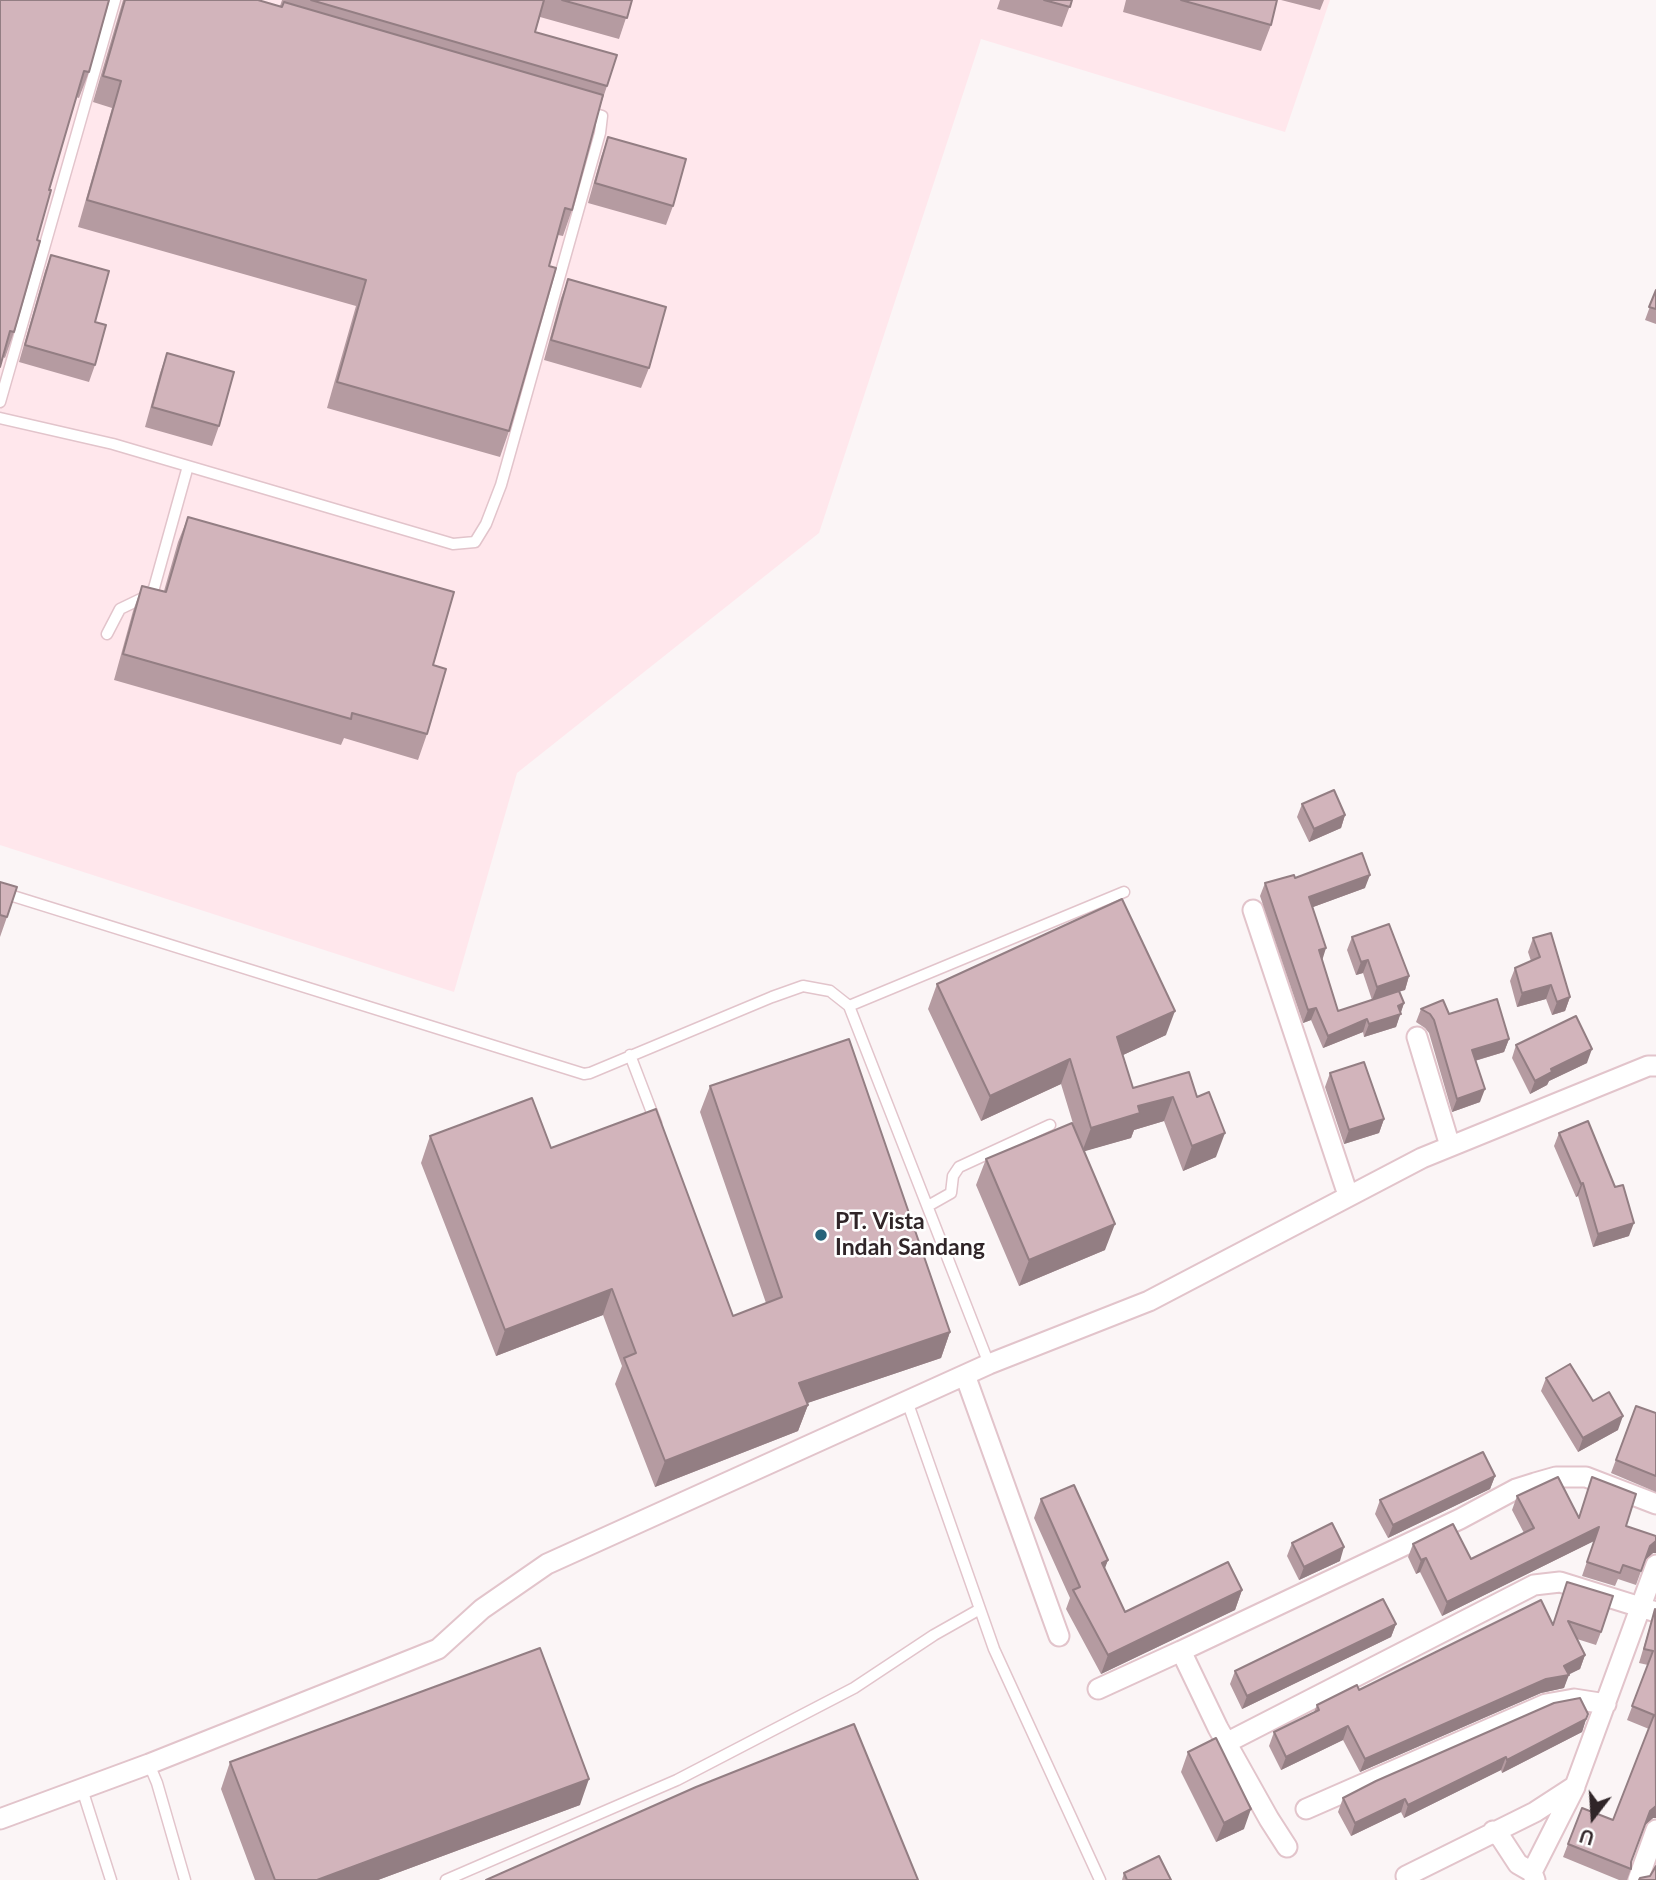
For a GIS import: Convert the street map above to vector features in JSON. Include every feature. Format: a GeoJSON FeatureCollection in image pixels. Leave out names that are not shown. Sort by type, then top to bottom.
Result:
{"type":"FeatureCollection","features":[{"type":"Feature","properties":{"kind":"street"},"geometry":{"type":"LineString","coordinates":[[1253,910],[1348,1195]]}},
{"type":"Feature","properties":{"kind":"street"},"geometry":{"type":"LineString","coordinates":[[1417,1037],[1450,1146]]}},
{"type":"Feature","properties":{"kind":"street"},"geometry":{"type":"LineString","coordinates":[[0,1819],[149,1764],[438,1648],[482,1609],[547,1563],[989,1364],[1149,1301],[1422,1158],[1648,1066],[1656,1066]]}},
{"type":"Feature","properties":{"kind":"street"},"geometry":{"type":"LineString","coordinates":[[965,1375],[1059,1636]]}},
{"type":"Feature","properties":{"kind":"street"},"geometry":{"type":"LineString","coordinates":[[1098,1689],[1460,1519],[1516,1489],[1556,1478],[1586,1477],[1656,1504]]}},
{"type":"Feature","properties":{"kind":"street"},"geometry":{"type":"LineString","coordinates":[[1493,1831],[1501,1838],[1518,1864],[1534,1876],[1575,1787],[1606,1704],[1648,1610],[1656,1565]]}},
{"type":"Feature","properties":{"kind":"street"},"geometry":{"type":"LineString","coordinates":[[1226,1743],[1534,1585],[1560,1582],[1648,1610]]}},
{"type":"Feature","properties":{"kind":"street"},"geometry":{"type":"LineString","coordinates":[[1181,1651],[1226,1743],[1287,1847]]}},
{"type":"Feature","properties":{"kind":"street"},"geometry":{"type":"LineString","coordinates":[[1306,1809],[1546,1704],[1574,1699],[1606,1704]]}},
{"type":"Feature","properties":{"kind":"street"},"geometry":{"type":"LineString","coordinates":[[1406,1876],[1535,1812],[1575,1787]]}},
{"type":"Feature","properties":{"kind":"street"},"geometry":{"type":"LineString","coordinates":[[1637,1880],[1656,1830]]}},
{"type":"Feature","properties":{"kind":"lane"},"geometry":{"type":"LineString","coordinates":[[0,402],[115,0]]}},
{"type":"Feature","properties":{"kind":"lane"},"geometry":{"type":"LineString","coordinates":[[0,418],[113,444],[453,544],[475,541],[486,524],[501,485],[600,133],[602,116],[573,108]]}},
{"type":"Feature","properties":{"kind":"lane"},"geometry":{"type":"LineString","coordinates":[[107,634],[120,609],[149,596],[155,588],[188,466]]}},
{"type":"Feature","properties":{"kind":"lane"},"geometry":{"type":"LineString","coordinates":[[0,892],[584,1074],[803,986],[830,991],[849,1006],[989,1364]]}},
{"type":"Feature","properties":{"kind":"lane"},"geometry":{"type":"LineString","coordinates":[[849,1006],[1124,892]]}},
{"type":"Feature","properties":{"kind":"lane"},"geometry":{"type":"LineString","coordinates":[[630,1055],[658,1127]]}},
{"type":"Feature","properties":{"kind":"lane"},"geometry":{"type":"LineString","coordinates":[[928,1206],[951,1193],[953,1176],[959,1167],[1050,1125]]}},
{"type":"Feature","properties":{"kind":"lane"},"geometry":{"type":"LineString","coordinates":[[907,1401],[994,1649],[1100,1880]]}},
{"type":"Feature","properties":{"kind":"lane"},"geometry":{"type":"LineString","coordinates":[[446,1880],[677,1780],[854,1688],[934,1634],[980,1609]]}},
{"type":"Feature","properties":{"kind":"lane"},"geometry":{"type":"LineString","coordinates":[[149,1764],[185,1880]]}},
{"type":"Feature","properties":{"kind":"lane"},"geometry":{"type":"LineString","coordinates":[[82,1789],[111,1880]]}},
{"type":"Feature","properties":{"kind":"shaded area"},"geometry":{"type":"Polygon","coordinates":[[[0,0],[1330,0],[1285,132],[981,39],[819,533],[517,773],[454,992],[0,845],[0,0]]]}},
{"type":"Feature","properties":{"kind":"building"},"geometry":{"type":"Polygon","coordinates":[[[0,0],[109,0],[89,72],[84,71],[49,190],[37,240],[40,241],[14,332],[10,331],[0,367],[0,0]]]}},
{"type":"Feature","properties":{"kind":"building"},"geometry":{"type":"Polygon","coordinates":[[[125,0],[258,0],[282,7],[284,2],[603,95],[572,210],[565,208],[549,266],[556,268],[509,431],[337,382],[366,280],[87,200],[121,81],[103,76],[125,0]]]}},
{"type":"Feature","properties":{"kind":"building"},"geometry":{"type":"Polygon","coordinates":[[[311,0],[544,0],[535,32],[617,55],[607,86],[311,0]]]}},
{"type":"Feature","properties":{"kind":"building"},"geometry":{"type":"Polygon","coordinates":[[[562,0],[632,0],[627,18],[562,0]]]}},
{"type":"Feature","properties":{"kind":"building"},"geometry":{"type":"Polygon","coordinates":[[[1044,0],[1072,0],[1070,7],[1044,0]]]}},
{"type":"Feature","properties":{"kind":"building"},"geometry":{"type":"Polygon","coordinates":[[[1181,0],[1277,0],[1271,25],[1181,0]]]}},
{"type":"Feature","properties":{"kind":"building"},"geometry":{"type":"Polygon","coordinates":[[[608,137],[686,159],[673,206],[595,183],[608,137]]]}},
{"type":"Feature","properties":{"kind":"building"},"geometry":{"type":"Polygon","coordinates":[[[51,255],[109,271],[95,322],[106,325],[95,365],[25,345],[51,255]]]}},
{"type":"Feature","properties":{"kind":"building"},"geometry":{"type":"Polygon","coordinates":[[[568,279],[666,307],[649,368],[551,340],[568,279]]]}},
{"type":"Feature","properties":{"kind":"building"},"geometry":{"type":"Polygon","coordinates":[[[1656,290],[1656,309],[1649,307],[1656,290]]]}},
{"type":"Feature","properties":{"kind":"building"},"geometry":{"type":"Polygon","coordinates":[[[167,353],[234,372],[219,426],[152,407],[167,353]]]}},
{"type":"Feature","properties":{"kind":"building"},"geometry":{"type":"Polygon","coordinates":[[[188,517],[454,592],[433,665],[446,669],[427,734],[352,713],[351,719],[123,654],[142,586],[166,592],[188,517]]]}},
{"type":"Feature","properties":{"kind":"building"},"geometry":{"type":"Polygon","coordinates":[[[1334,790],[1345,815],[1314,829],[1302,804],[1334,790]]]}},
{"type":"Feature","properties":{"kind":"building"},"geometry":{"type":"Polygon","coordinates":[[[1362,853],[1370,875],[1309,897],[1326,948],[1319,950],[1338,1011],[1399,991],[1404,1003],[1398,1006],[1401,1014],[1369,1024],[1367,1019],[1328,1036],[1316,1008],[1308,1010],[1265,883],[1294,875],[1295,878],[1362,853]]]}},
{"type":"Feature","properties":{"kind":"building"},"geometry":{"type":"Polygon","coordinates":[[[0,882],[17,887],[7,917],[0,915],[0,882]]]}},
{"type":"Feature","properties":{"kind":"building"},"geometry":{"type":"Polygon","coordinates":[[[1122,899],[1175,1011],[1117,1037],[1133,1088],[1189,1072],[1197,1097],[1209,1092],[1225,1133],[1192,1146],[1173,1097],[1138,1106],[1140,1113],[1091,1128],[1070,1059],[990,1096],[937,984],[1122,899]]]}},
{"type":"Feature","properties":{"kind":"building"},"geometry":{"type":"Polygon","coordinates":[[[1389,924],[1409,976],[1377,987],[1368,960],[1361,962],[1352,937],[1389,924]]]}},
{"type":"Feature","properties":{"kind":"building"},"geometry":{"type":"Polygon","coordinates":[[[1551,933],[1570,997],[1557,1002],[1551,985],[1522,993],[1515,968],[1540,957],[1533,938],[1551,933]]]}},
{"type":"Feature","properties":{"kind":"building"},"geometry":{"type":"Polygon","coordinates":[[[1497,999],[1509,1039],[1472,1050],[1485,1089],[1457,1099],[1434,1020],[1421,1009],[1443,1000],[1449,1014],[1497,999]]]}},
{"type":"Feature","properties":{"kind":"building"},"geometry":{"type":"Polygon","coordinates":[[[1576,1016],[1592,1049],[1551,1069],[1552,1072],[1535,1081],[1516,1045],[1576,1016]]]}},
{"type":"Feature","properties":{"kind":"building"},"geometry":{"type":"Polygon","coordinates":[[[849,1039],[950,1332],[799,1383],[808,1405],[665,1461],[624,1358],[636,1353],[612,1289],[505,1330],[430,1136],[532,1098],[551,1148],[656,1109],[733,1316],[782,1297],[710,1086],[849,1039]]]}},
{"type":"Feature","properties":{"kind":"building"},"geometry":{"type":"Polygon","coordinates":[[[1364,1062],[1384,1119],[1349,1130],[1330,1073],[1364,1062]]]}},
{"type":"Feature","properties":{"kind":"building"},"geometry":{"type":"Polygon","coordinates":[[[1588,1121],[1615,1187],[1623,1185],[1634,1223],[1598,1234],[1583,1183],[1581,1184],[1559,1133],[1588,1121]]]}},
{"type":"Feature","properties":{"kind":"building"},"geometry":{"type":"Polygon","coordinates":[[[1072,1123],[1115,1224],[1029,1260],[986,1159],[1072,1123]]]}},
{"type":"Feature","properties":{"kind":"building"},"geometry":{"type":"Polygon","coordinates":[[[1570,1364],[1593,1401],[1609,1392],[1623,1416],[1583,1438],[1546,1378],[1570,1364]]]}},
{"type":"Feature","properties":{"kind":"building"},"geometry":{"type":"Polygon","coordinates":[[[1636,1406],[1656,1413],[1656,1476],[1616,1460],[1636,1406]]]}},
{"type":"Feature","properties":{"kind":"building"},"geometry":{"type":"Polygon","coordinates":[[[1483,1452],[1495,1476],[1393,1525],[1380,1500],[1483,1452]]]}},
{"type":"Feature","properties":{"kind":"building"},"geometry":{"type":"Polygon","coordinates":[[[1558,1477],[1579,1518],[1592,1477],[1636,1494],[1626,1526],[1656,1536],[1641,1571],[1623,1565],[1620,1573],[1587,1562],[1599,1527],[1447,1602],[1426,1558],[1421,1560],[1413,1544],[1453,1524],[1471,1559],[1534,1528],[1517,1496],[1558,1477]]]}},
{"type":"Feature","properties":{"kind":"building"},"geometry":{"type":"Polygon","coordinates":[[[1074,1485],[1108,1560],[1102,1563],[1125,1612],[1228,1562],[1242,1590],[1108,1655],[1073,1590],[1080,1587],[1041,1499],[1074,1485]]]}},
{"type":"Feature","properties":{"kind":"building"},"geometry":{"type":"Polygon","coordinates":[[[1332,1523],[1344,1547],[1304,1567],[1292,1543],[1332,1523]]]}},
{"type":"Feature","properties":{"kind":"building"},"geometry":{"type":"Polygon","coordinates":[[[1567,1582],[1613,1596],[1601,1632],[1568,1621],[1585,1655],[1564,1666],[1569,1675],[1546,1679],[1365,1759],[1348,1726],[1286,1757],[1274,1732],[1319,1710],[1317,1705],[1357,1685],[1359,1690],[1541,1600],[1553,1625],[1567,1582]]]}},
{"type":"Feature","properties":{"kind":"building"},"geometry":{"type":"Polygon","coordinates":[[[1383,1599],[1396,1624],[1247,1696],[1235,1671],[1383,1599]]]}},
{"type":"Feature","properties":{"kind":"building"},"geometry":{"type":"Polygon","coordinates":[[[1655,1609],[1656,1806],[1650,1811],[1631,1862],[1631,1869],[1568,1844],[1582,1808],[1613,1820],[1654,1715],[1632,1706],[1653,1651],[1644,1649],[1655,1609]]]}},
{"type":"Feature","properties":{"kind":"building"},"geometry":{"type":"Polygon","coordinates":[[[540,1648],[589,1779],[317,1880],[275,1880],[230,1762],[540,1648]]]}},
{"type":"Feature","properties":{"kind":"building"},"geometry":{"type":"Polygon","coordinates":[[[1580,1698],[1588,1714],[1586,1719],[1507,1760],[1506,1757],[1408,1805],[1405,1799],[1355,1823],[1343,1798],[1554,1703],[1580,1698]]]}},
{"type":"Feature","properties":{"kind":"building"},"geometry":{"type":"Polygon","coordinates":[[[854,1724],[918,1880],[486,1880],[696,1787],[854,1724]]]}},
{"type":"Feature","properties":{"kind":"building"},"geometry":{"type":"Polygon","coordinates":[[[1216,1738],[1251,1809],[1224,1823],[1188,1752],[1216,1738]]]}},
{"type":"Feature","properties":{"kind":"building"},"geometry":{"type":"Polygon","coordinates":[[[1159,1856],[1171,1880],[1127,1880],[1124,1873],[1159,1856]]]}},
{"type":"Feature","properties":{"kind":"building"},"geometry":{"type":"Polygon","coordinates":[[[1656,1866],[1656,1880],[1639,1880],[1650,1876],[1656,1866]]]}},
{"type":"Feature","properties":{"kind":"place","name":"PT. Vista Indah Sandang"},"geometry":{"type":"Point","coordinates":[821,1235]}}]}
